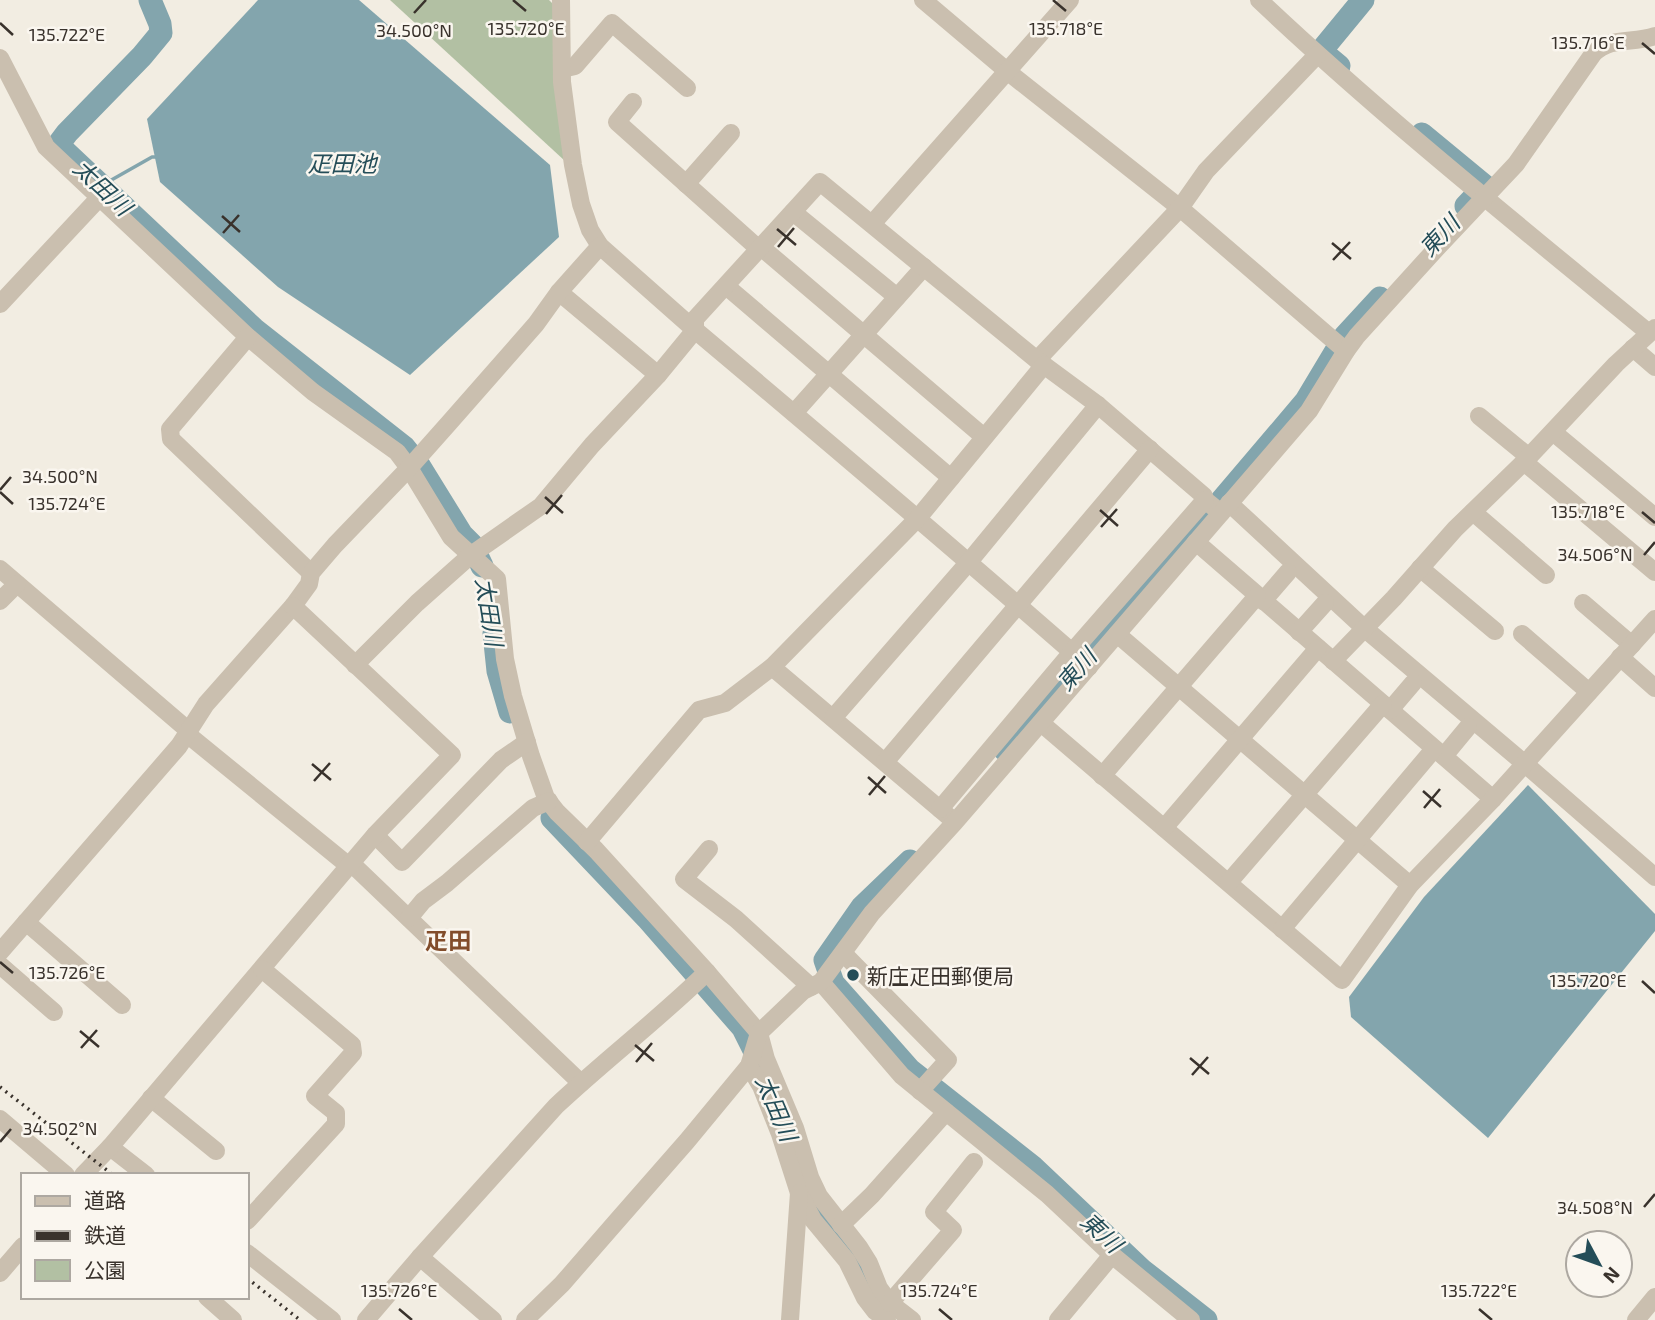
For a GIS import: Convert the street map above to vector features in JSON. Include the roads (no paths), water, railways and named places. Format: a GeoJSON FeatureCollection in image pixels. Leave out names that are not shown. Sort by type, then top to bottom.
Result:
{"type":"FeatureCollection","features":[{"type":"Feature","properties":{"kind":"street"},"geometry":{"type":"LineString","coordinates":[[561,0],[562,68],[573,165],[590,230],[600,246],[1080,659]]}},
{"type":"Feature","properties":{"kind":"street"},"geometry":{"type":"LineString","coordinates":[[923,0],[1007,71],[1180,208],[1342,347]]}},
{"type":"Feature","properties":{"kind":"street"},"geometry":{"type":"LineString","coordinates":[[872,225],[1070,0]]}},
{"type":"Feature","properties":{"kind":"street"},"geometry":{"type":"LineString","coordinates":[[1259,0],[1317,54],[1482,194],[1652,331],[1472,512],[1333,661]]}},
{"type":"Feature","properties":{"kind":"street"},"geometry":{"type":"LineString","coordinates":[[562,68],[575,66],[612,23],[687,88]]}},
{"type":"Feature","properties":{"kind":"street"},"geometry":{"type":"LineString","coordinates":[[525,1320],[562,1284],[687,1141],[749,1066],[759,1033],[803,991],[816,984],[838,959],[948,815],[1080,659],[1216,506],[1309,411],[1342,347],[1370,321],[1482,194],[1516,164],[1586,62],[1605,44],[1655,36]]}},
{"type":"Feature","properties":{"kind":"street"},"geometry":{"type":"LineString","coordinates":[[587,842],[699,710],[725,703],[772,667],[918,518],[1040,363],[1180,208],[1206,171],[1317,54]]}},
{"type":"Feature","properties":{"kind":"street"},"geometry":{"type":"LineString","coordinates":[[0,58],[46,147],[248,337],[313,392],[397,452],[451,537],[498,579],[505,659],[513,696],[546,798],[556,812],[707,972],[759,1033],[766,1059],[795,1128],[810,1177],[819,1196],[859,1247],[889,1311]]}},
{"type":"Feature","properties":{"kind":"street"},"geometry":{"type":"LineString","coordinates":[[633,102],[617,122],[760,248],[984,437]]}},
{"type":"Feature","properties":{"kind":"street"},"geometry":{"type":"LineString","coordinates":[[686,184],[731,133]]}},
{"type":"Feature","properties":{"kind":"street"},"geometry":{"type":"LineString","coordinates":[[355,664],[416,603],[471,555],[541,506],[592,445],[658,375],[695,330],[695,320],[820,182],[1040,363],[1098,405],[1524,763],[1655,877]]}},
{"type":"Feature","properties":{"kind":"street"},"geometry":{"type":"LineString","coordinates":[[0,304],[99,198]]}},
{"type":"Feature","properties":{"kind":"street"},"geometry":{"type":"LineString","coordinates":[[793,212],[897,297]]}},
{"type":"Feature","properties":{"kind":"street"},"geometry":{"type":"LineString","coordinates":[[0,952],[179,746],[206,704],[293,606],[309,584],[311,573],[409,468],[536,324],[559,292],[600,246]]}},
{"type":"Feature","properties":{"kind":"street"},"geometry":{"type":"LineString","coordinates":[[794,413],[924,267]]}},
{"type":"Feature","properties":{"kind":"street"},"geometry":{"type":"LineString","coordinates":[[726,286],[951,478]]}},
{"type":"Feature","properties":{"kind":"street"},"geometry":{"type":"LineString","coordinates":[[559,292],[658,375]]}},
{"type":"Feature","properties":{"kind":"street"},"geometry":{"type":"LineString","coordinates":[[248,337],[170,429],[171,439],[311,573]]}},
{"type":"Feature","properties":{"kind":"street"},"geometry":{"type":"LineString","coordinates":[[1633,348],[1655,367]]}},
{"type":"Feature","properties":{"kind":"street"},"geometry":{"type":"LineString","coordinates":[[833,718],[968,563],[1098,405]]}},
{"type":"Feature","properties":{"kind":"street"},"geometry":{"type":"LineString","coordinates":[[1479,416],[1655,572]]}},
{"type":"Feature","properties":{"kind":"street"},"geometry":{"type":"LineString","coordinates":[[1553,432],[1655,517]]}},
{"type":"Feature","properties":{"kind":"street"},"geometry":{"type":"LineString","coordinates":[[884,762],[1150,449]]}},
{"type":"Feature","properties":{"kind":"street"},"geometry":{"type":"LineString","coordinates":[[948,815],[1041,723],[1080,659],[1117,634],[1196,542],[1216,506]]}},
{"type":"Feature","properties":{"kind":"street"},"geometry":{"type":"LineString","coordinates":[[1472,512],[1546,575]]}},
{"type":"Feature","properties":{"kind":"street"},"geometry":{"type":"LineString","coordinates":[[1196,542],[1493,799]]}},
{"type":"Feature","properties":{"kind":"street"},"geometry":{"type":"LineString","coordinates":[[1420,568],[1495,631]]}},
{"type":"Feature","properties":{"kind":"street"},"geometry":{"type":"LineString","coordinates":[[0,569],[188,733],[350,865],[581,1083]]}},
{"type":"Feature","properties":{"kind":"street"},"geometry":{"type":"LineString","coordinates":[[1102,776],[1178,686],[1288,572]]}},
{"type":"Feature","properties":{"kind":"street"},"geometry":{"type":"LineString","coordinates":[[0,601],[18,584]]}},
{"type":"Feature","properties":{"kind":"street"},"geometry":{"type":"LineString","coordinates":[[1299,632],[1325,603]]}},
{"type":"Feature","properties":{"kind":"street"},"geometry":{"type":"LineString","coordinates":[[1583,603],[1655,688]]}},
{"type":"Feature","properties":{"kind":"street"},"geometry":{"type":"LineString","coordinates":[[85,1173],[375,835],[452,755],[293,606]]}},
{"type":"Feature","properties":{"kind":"street"},"geometry":{"type":"LineString","coordinates":[[1041,723],[1342,980],[1410,885],[1493,799],[1655,619]]}},
{"type":"Feature","properties":{"kind":"street"},"geometry":{"type":"LineString","coordinates":[[1117,634],[1410,885]]}},
{"type":"Feature","properties":{"kind":"street"},"geometry":{"type":"LineString","coordinates":[[1522,634],[1589,692]]}},
{"type":"Feature","properties":{"kind":"street"},"geometry":{"type":"LineString","coordinates":[[1164,828],[1318,648]]}},
{"type":"Feature","properties":{"kind":"street"},"geometry":{"type":"LineString","coordinates":[[772,667],[948,815]]}},
{"type":"Feature","properties":{"kind":"street"},"geometry":{"type":"LineString","coordinates":[[1229,882],[1304,795],[1386,707],[1413,683]]}},
{"type":"Feature","properties":{"kind":"street"},"geometry":{"type":"LineString","coordinates":[[1282,929],[1357,840],[1439,752],[1468,727]]}},
{"type":"Feature","properties":{"kind":"street"},"geometry":{"type":"LineString","coordinates":[[375,835],[402,862],[501,760],[527,742]]}},
{"type":"Feature","properties":{"kind":"street"},"geometry":{"type":"LineString","coordinates":[[408,918],[423,901],[533,808],[549,801]]}},
{"type":"Feature","properties":{"kind":"street"},"geometry":{"type":"LineString","coordinates":[[709,849],[684,879],[816,984],[902,1076],[926,1084],[946,1112],[1047,1194],[1112,1255],[1191,1320]]}},
{"type":"Feature","properties":{"kind":"street"},"geometry":{"type":"LineString","coordinates":[[26,922],[121,1005]]}},
{"type":"Feature","properties":{"kind":"street"},"geometry":{"type":"LineString","coordinates":[[838,959],[948,1060],[926,1084]]}},
{"type":"Feature","properties":{"kind":"street"},"geometry":{"type":"LineString","coordinates":[[0,965],[54,1012]]}},
{"type":"Feature","properties":{"kind":"street"},"geometry":{"type":"LineString","coordinates":[[248,1220],[336,1124],[336,1113],[315,1096],[353,1053],[352,1045],[262,969]]}},
{"type":"Feature","properties":{"kind":"street"},"geometry":{"type":"LineString","coordinates":[[366,1320],[556,1106],[707,972]]}},
{"type":"Feature","properties":{"kind":"street"},"geometry":{"type":"LineString","coordinates":[[749,1066],[761,1086],[799,1193],[813,1220],[846,1261],[865,1298],[875,1311],[889,1311],[912,1320]]}},
{"type":"Feature","properties":{"kind":"street"},"geometry":{"type":"LineString","coordinates":[[152,1098],[216,1151]]}},
{"type":"Feature","properties":{"kind":"street"},"geometry":{"type":"LineString","coordinates":[[841,1225],[872,1195],[946,1112]]}},
{"type":"Feature","properties":{"kind":"street"},"geometry":{"type":"LineString","coordinates":[[0,1119],[64,1173]]}},
{"type":"Feature","properties":{"kind":"street"},"geometry":{"type":"LineString","coordinates":[[110,1147],[143,1173]]}},
{"type":"Feature","properties":{"kind":"street"},"geometry":{"type":"LineString","coordinates":[[889,1311],[953,1230],[934,1212],[974,1162]]}},
{"type":"Feature","properties":{"kind":"street"},"geometry":{"type":"LineString","coordinates":[[790,1320],[799,1193]]}},
{"type":"Feature","properties":{"kind":"street"},"geometry":{"type":"LineString","coordinates":[[0,1273],[21,1248]]}},
{"type":"Feature","properties":{"kind":"street"},"geometry":{"type":"LineString","coordinates":[[248,1254],[332,1320]]}},
{"type":"Feature","properties":{"kind":"street"},"geometry":{"type":"LineString","coordinates":[[1058,1320],[1112,1255]]}},
{"type":"Feature","properties":{"kind":"street"},"geometry":{"type":"LineString","coordinates":[[420,1257],[493,1320]]}},
{"type":"Feature","properties":{"kind":"street"},"geometry":{"type":"LineString","coordinates":[[1636,1320],[1655,1297]]}},
{"type":"Feature","properties":{"kind":"street"},"geometry":{"type":"LineString","coordinates":[[209,1299],[230,1319]]}},
{"type":"Feature","properties":{"kind":"water","name":"疋田池"},"geometry":{"type":"Polygon","coordinates":[[[258,0],[359,0],[550,165],[559,237],[410,375],[278,287],[160,182],[147,119],[258,0]]]}},
{"type":"Feature","properties":{"kind":"water"},"geometry":{"type":"Polygon","coordinates":[[[1528,785],[1655,914],[1655,931],[1488,1138],[1351,1017],[1349,997],[1424,897],[1528,785]]]}},
{"type":"Feature","properties":{"kind":"waterway","name":"太田川"},"geometry":{"type":"LineString","coordinates":[[150,0],[161,33],[58,145],[254,329],[404,447],[420,467],[462,535],[472,545],[482,566]]}},
{"type":"Feature","properties":{"kind":"waterway","name":"東川"},"geometry":{"type":"LineString","coordinates":[[1339,66],[1321,51],[1363,0]]}},
{"type":"Feature","properties":{"kind":"waterway","name":"東川"},"geometry":{"type":"LineString","coordinates":[[1422,134],[1485,186],[1466,206]]}},
{"type":"Feature","properties":{"kind":"waterway"},"geometry":{"type":"LineString","coordinates":[[99,187],[152,157],[157,157]]}},
{"type":"Feature","properties":{"kind":"waterway","name":"東川"},"geometry":{"type":"LineString","coordinates":[[1005,750],[1306,401],[1345,336],[1380,298]]}},
{"type":"Feature","properties":{"kind":"waterway","name":"太田川"},"geometry":{"type":"LineString","coordinates":[[494,633],[498,671],[510,712]]}},
{"type":"Feature","properties":{"kind":"waterway","name":"太田川"},"geometry":{"type":"LineString","coordinates":[[552,818],[647,918],[743,1028],[762,1066]]}},
{"type":"Feature","properties":{"kind":"waterway","name":"東川"},"geometry":{"type":"LineString","coordinates":[[910,861],[862,907],[825,960],[833,983],[910,1070],[1033,1167],[1142,1270],[1206,1320]]}},
{"type":"Feature","properties":{"kind":"waterway","name":"太田川"},"geometry":{"type":"LineString","coordinates":[[805,1184],[821,1214],[862,1269],[876,1297]]}},
{"type":"Feature","properties":{"kind":"railway"},"geometry":{"type":"LineString","coordinates":[[0,1087],[110,1173]]}},
{"type":"Feature","properties":{"kind":"railway"},"geometry":{"type":"LineString","coordinates":[[248,1279],[300,1320]]}},
{"type":"Feature","properties":{"kind":"place","name":"新庄疋田郵便局"},"geometry":{"type":"Point","coordinates":[853,975]}},
{"type":"Feature","properties":{"kind":"district","name":"疋田"},"geometry":{"type":"Point","coordinates":[448,940]}}]}
